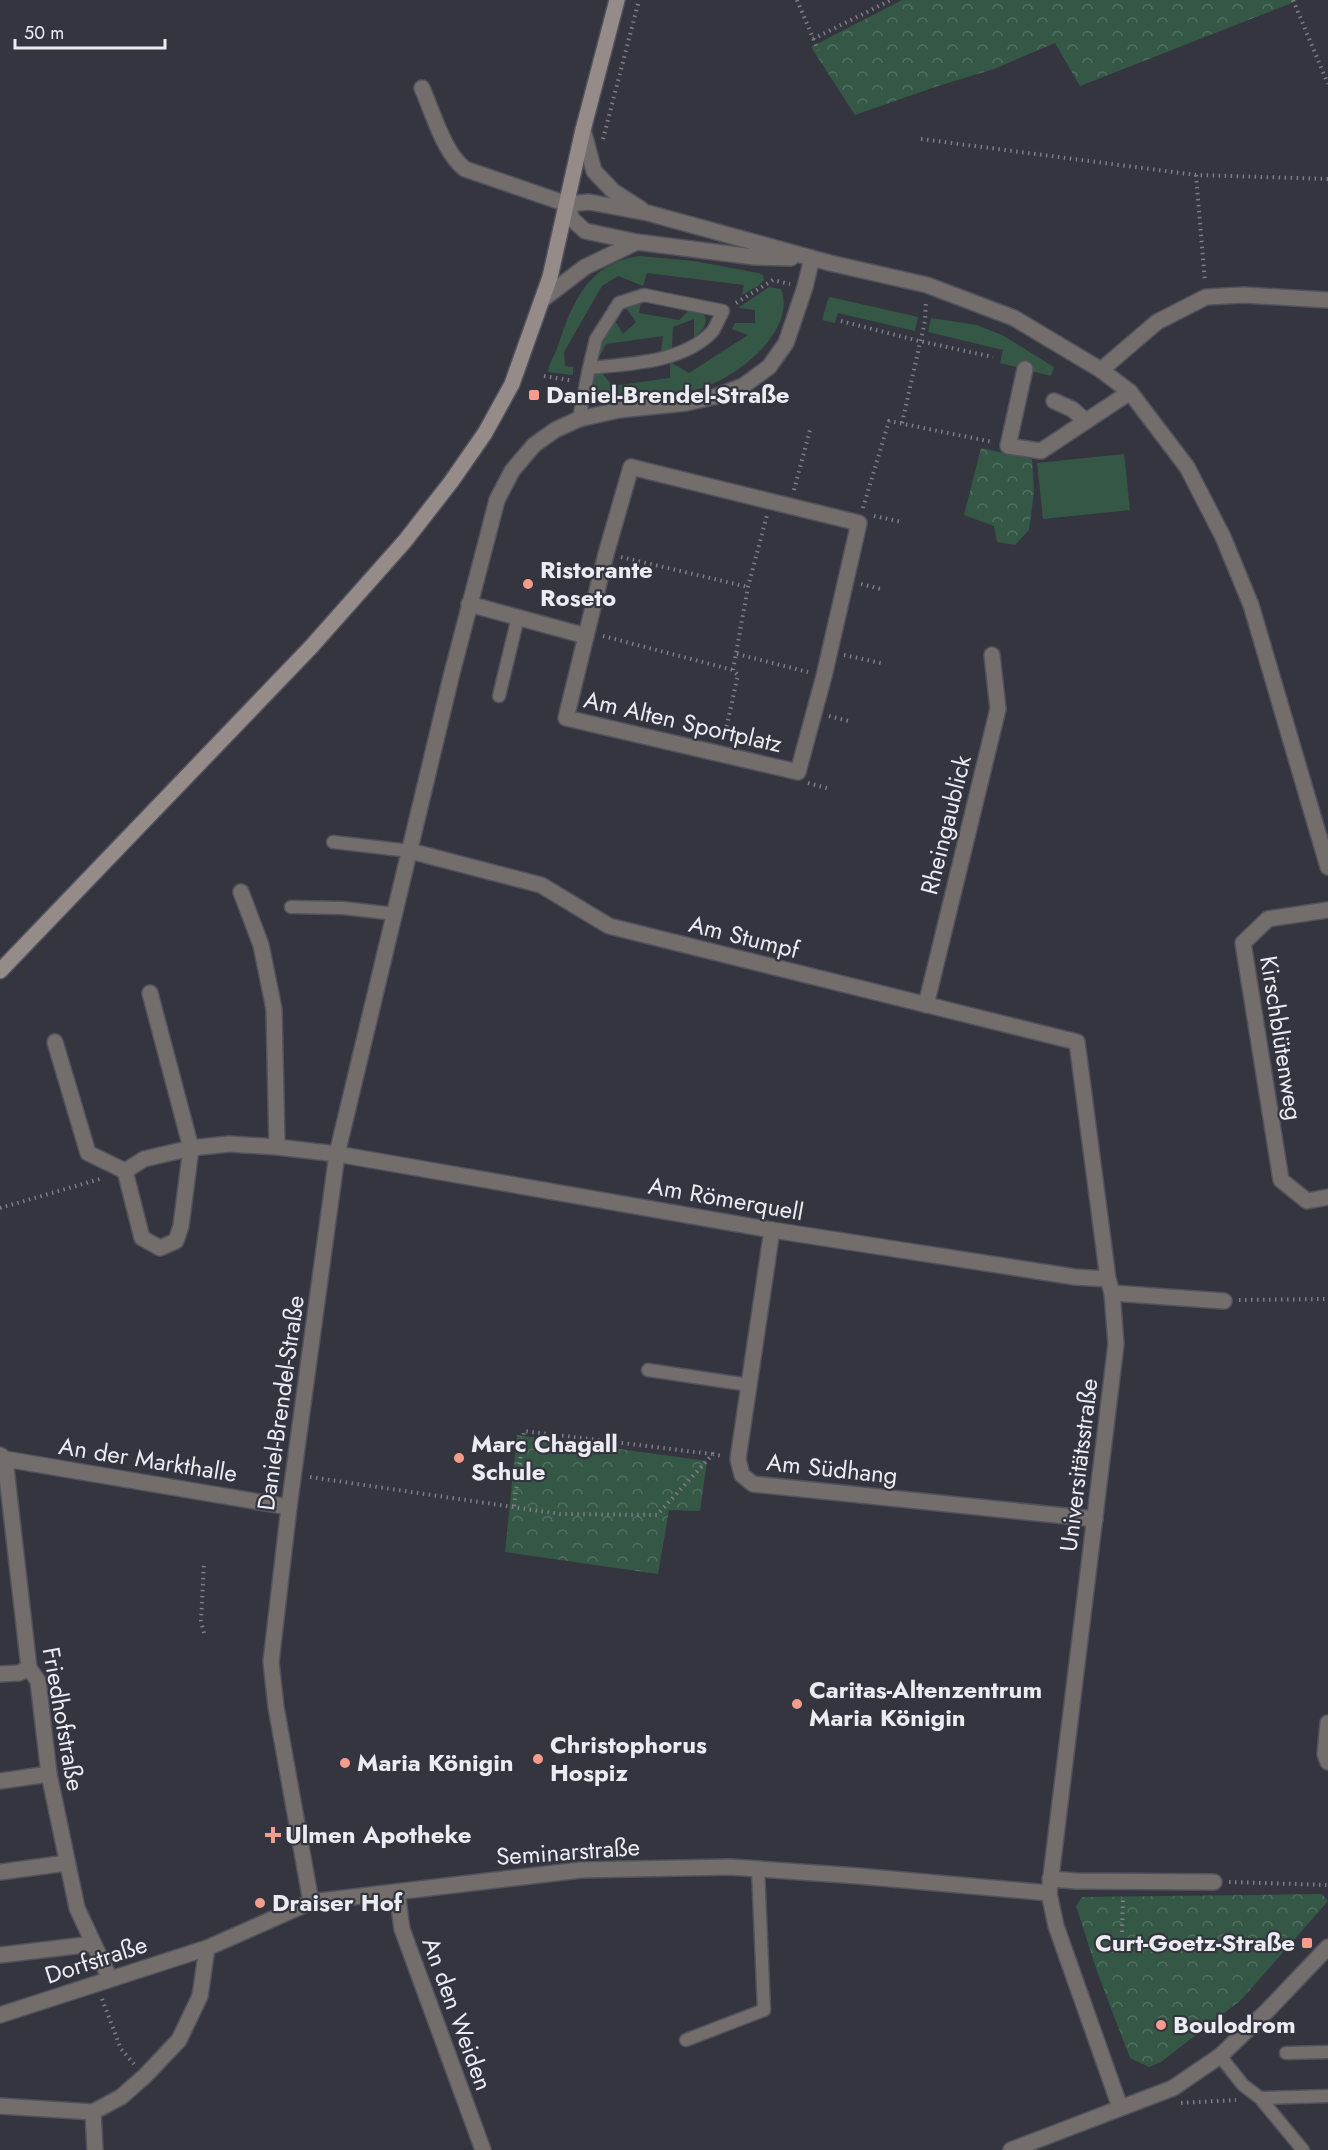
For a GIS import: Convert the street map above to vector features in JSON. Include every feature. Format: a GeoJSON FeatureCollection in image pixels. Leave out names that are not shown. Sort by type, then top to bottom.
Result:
{"type":"FeatureCollection","features":[{"type":"Feature","properties":{"kind":"main road"},"geometry":{"type":"LineString","coordinates":[[0,971],[311,647],[405,541],[451,482],[485,433],[512,384],[543,299],[617,0]]}},
{"type":"Feature","properties":{"kind":"street"},"geometry":{"type":"LineString","coordinates":[[422,88],[449,151],[457,163],[483,177],[567,204],[589,202],[648,213],[812,258],[927,285],[1014,318],[1101,370],[1130,392],[1187,467],[1223,537],[1251,606],[1328,867]]}},
{"type":"Feature","properties":{"kind":"street"},"geometry":{"type":"LineString","coordinates":[[583,130],[594,171],[613,190],[648,213]]}},
{"type":"Feature","properties":{"kind":"street"},"geometry":{"type":"LineString","coordinates":[[567,204],[573,219],[585,231],[637,242],[754,257],[812,258]]}},
{"type":"Feature","properties":{"kind":"street"},"geometry":{"type":"LineString","coordinates":[[543,299],[585,267],[637,242]]}},
{"type":"Feature","properties":{"kind":"street","name":"Daniel-Brendel-Straße"},"geometry":{"type":"LineString","coordinates":[[311,1902],[276,1707],[271,1662],[289,1507],[338,1154],[497,500],[512,471],[534,445],[555,430],[579,419],[619,411],[686,403],[717,396],[743,386],[769,367],[786,343],[812,258]]}},
{"type":"Feature","properties":{"kind":"street"},"geometry":{"type":"LineString","coordinates":[[1101,370],[1157,322],[1206,297],[1244,295],[1328,300]]}},
{"type":"Feature","properties":{"kind":"street"},"geometry":{"type":"LineString","coordinates":[[1025,369],[1008,446],[1041,451],[1130,392]]}},
{"type":"Feature","properties":{"kind":"street"},"geometry":{"type":"LineString","coordinates":[[1054,402],[1072,409],[1086,422]]}},
{"type":"Feature","properties":{"kind":"street"},"geometry":{"type":"LineString","coordinates":[[470,604],[587,634],[606,554],[631,467],[790,506],[860,518]]}},
{"type":"Feature","properties":{"kind":"street","name":"Am Alten Sportplatz"},"geometry":{"type":"LineString","coordinates":[[587,634],[566,718],[798,772],[824,676],[860,518]]}},
{"type":"Feature","properties":{"kind":"street","name":"Rheingaublick"},"geometry":{"type":"LineString","coordinates":[[926,1005],[998,709],[992,655]]}},
{"type":"Feature","properties":{"kind":"street","name":"Am Stumpf"},"geometry":{"type":"LineString","coordinates":[[410,851],[541,885],[609,926],[1077,1042]]}},
{"type":"Feature","properties":{"kind":"street"},"geometry":{"type":"LineString","coordinates":[[241,892],[261,945],[274,1010],[277,1147]]}},
{"type":"Feature","properties":{"kind":"street","name":"Kirschblütenweg"},"geometry":{"type":"LineString","coordinates":[[1328,910],[1268,919],[1243,943],[1281,1179],[1307,1201],[1328,1197]]}},
{"type":"Feature","properties":{"kind":"street"},"geometry":{"type":"LineString","coordinates":[[55,1042],[88,1153],[125,1171],[142,1238],[160,1248],[176,1241],[181,1226],[191,1148],[150,993]]}},
{"type":"Feature","properties":{"kind":"street","name":"Universitätsstraße"},"geometry":{"type":"LineString","coordinates":[[1077,1042],[1116,1344],[1050,1886],[1056,1926],[1120,2107]]}},
{"type":"Feature","properties":{"kind":"street","name":"Am Römerquell"},"geometry":{"type":"LineString","coordinates":[[125,1171],[144,1159],[191,1148],[229,1144],[338,1154],[772,1230],[1075,1277],[1110,1286],[1224,1301]]}},
{"type":"Feature","properties":{"kind":"street","name":"Am Südhang"},"geometry":{"type":"LineString","coordinates":[[772,1230],[738,1459],[742,1475],[753,1484],[1095,1519]]}},
{"type":"Feature","properties":{"kind":"street","name":"An der Markthalle"},"geometry":{"type":"LineString","coordinates":[[2,1458],[289,1507]]}},
{"type":"Feature","properties":{"kind":"street","name":"Friedhofstraße"},"geometry":{"type":"LineString","coordinates":[[2,1458],[29,1668],[38,1681],[49,1774],[77,1908],[93,1944],[104,1982]]}},
{"type":"Feature","properties":{"kind":"street"},"geometry":{"type":"LineString","coordinates":[[0,1674],[19,1673],[29,1668]]}},
{"type":"Feature","properties":{"kind":"street"},"geometry":{"type":"LineString","coordinates":[[1328,1723],[1325,1754],[1328,1762]]}},
{"type":"Feature","properties":{"kind":"street"},"geometry":{"type":"LineString","coordinates":[[0,1780],[49,1774]]}},
{"type":"Feature","properties":{"kind":"street"},"geometry":{"type":"LineString","coordinates":[[0,1872],[67,1863]]}},
{"type":"Feature","properties":{"kind":"street","name":"Seminarstraße"},"geometry":{"type":"LineString","coordinates":[[311,1902],[581,1870],[730,1867],[1050,1886],[1076,1881],[1214,1882]]}},
{"type":"Feature","properties":{"kind":"street","name":"An den Weiden"},"geometry":{"type":"LineString","coordinates":[[396,1892],[402,1929],[483,2150]]}},
{"type":"Feature","properties":{"kind":"street","name":"Dorfstraße"},"geometry":{"type":"LineString","coordinates":[[0,2015],[207,1948],[311,1902]]}},
{"type":"Feature","properties":{"kind":"street"},"geometry":{"type":"LineString","coordinates":[[0,1955],[93,1944]]}},
{"type":"Feature","properties":{"kind":"street"},"geometry":{"type":"LineString","coordinates":[[1011,2150],[1173,2088],[1220,2056],[1267,2012],[1328,1947]]}},
{"type":"Feature","properties":{"kind":"street"},"geometry":{"type":"LineString","coordinates":[[0,2106],[93,2112],[121,2097],[145,2076],[179,2040],[200,1996],[207,1948]]}},
{"type":"Feature","properties":{"kind":"street"},"geometry":{"type":"LineString","coordinates":[[93,2112],[95,2150]]}},
{"type":"Feature","properties":{"kind":"lane"},"geometry":{"type":"LineString","coordinates":[[579,419],[589,368],[596,339],[619,303],[644,295],[723,311],[712,331],[689,348],[651,362],[589,368]]}},
{"type":"Feature","properties":{"kind":"lane"},"geometry":{"type":"LineString","coordinates":[[499,696],[518,617]]}},
{"type":"Feature","properties":{"kind":"lane"},"geometry":{"type":"LineString","coordinates":[[333,842],[410,851]]}},
{"type":"Feature","properties":{"kind":"lane"},"geometry":{"type":"LineString","coordinates":[[291,907],[343,908],[395,914]]}},
{"type":"Feature","properties":{"kind":"lane"},"geometry":{"type":"LineString","coordinates":[[648,1370],[749,1384]]}},
{"type":"Feature","properties":{"kind":"lane"},"geometry":{"type":"LineString","coordinates":[[686,2040],[764,2010],[758,1869]]}},
{"type":"Feature","properties":{"kind":"lane"},"geometry":{"type":"LineString","coordinates":[[1286,2053],[1328,2052]]}},
{"type":"Feature","properties":{"kind":"lane"},"geometry":{"type":"LineString","coordinates":[[1220,2056],[1243,2085],[1260,2098],[1303,2150]]}},
{"type":"Feature","properties":{"kind":"lane"},"geometry":{"type":"LineString","coordinates":[[1260,2098],[1328,2096]]}},
{"type":"Feature","properties":{"kind":"path"},"geometry":{"type":"LineString","coordinates":[[603,149],[603,138],[639,0]]}},
{"type":"Feature","properties":{"kind":"path"},"geometry":{"type":"LineString","coordinates":[[797,0],[818,50]]}},
{"type":"Feature","properties":{"kind":"path"},"geometry":{"type":"LineString","coordinates":[[813,39],[891,0]]}},
{"type":"Feature","properties":{"kind":"path"},"geometry":{"type":"LineString","coordinates":[[1293,0],[1328,84]]}},
{"type":"Feature","properties":{"kind":"path"},"geometry":{"type":"LineString","coordinates":[[921,139],[1196,175],[1328,179]]}},
{"type":"Feature","properties":{"kind":"path"},"geometry":{"type":"LineString","coordinates":[[1196,175],[1206,297]]}},
{"type":"Feature","properties":{"kind":"path"},"geometry":{"type":"LineString","coordinates":[[723,311],[773,280],[805,287]]}},
{"type":"Feature","properties":{"kind":"path"},"geometry":{"type":"LineString","coordinates":[[841,321],[993,357]]}},
{"type":"Feature","properties":{"kind":"path"},"geometry":{"type":"LineString","coordinates":[[902,423],[925,321]]}},
{"type":"Feature","properties":{"kind":"path"},"geometry":{"type":"LineString","coordinates":[[544,376],[586,385]]}},
{"type":"Feature","properties":{"kind":"path"},"geometry":{"type":"LineString","coordinates":[[902,522],[860,518],[889,421],[1008,446]]}},
{"type":"Feature","properties":{"kind":"path"},"geometry":{"type":"LineString","coordinates":[[790,506],[810,430]]}},
{"type":"Feature","properties":{"kind":"path"},"geometry":{"type":"LineString","coordinates":[[733,670],[748,587],[771,501]]}},
{"type":"Feature","properties":{"kind":"path"},"geometry":{"type":"LineString","coordinates":[[606,554],[748,587]]}},
{"type":"Feature","properties":{"kind":"path"},"geometry":{"type":"LineString","coordinates":[[587,634],[733,670],[738,675],[721,755]]}},
{"type":"Feature","properties":{"kind":"path"},"geometry":{"type":"LineString","coordinates":[[829,651],[885,664]]}},
{"type":"Feature","properties":{"kind":"path"},"geometry":{"type":"LineString","coordinates":[[737,654],[824,676]]}},
{"type":"Feature","properties":{"kind":"path"},"geometry":{"type":"LineString","coordinates":[[814,712],[852,722]]}},
{"type":"Feature","properties":{"kind":"path"},"geometry":{"type":"LineString","coordinates":[[0,1208],[125,1171]]}},
{"type":"Feature","properties":{"kind":"path"},"geometry":{"type":"LineString","coordinates":[[1224,1301],[1328,1299]]}},
{"type":"Feature","properties":{"kind":"path"},"geometry":{"type":"LineString","coordinates":[[514,1506],[524,1431],[738,1459]]}},
{"type":"Feature","properties":{"kind":"path"},"geometry":{"type":"LineString","coordinates":[[294,1475],[560,1514],[657,1515],[713,1454]]}},
{"type":"Feature","properties":{"kind":"path"},"geometry":{"type":"LineString","coordinates":[[204,1562],[201,1622],[204,1633]]}},
{"type":"Feature","properties":{"kind":"path"},"geometry":{"type":"LineString","coordinates":[[1122,1932],[1123,1881]]}},
{"type":"Feature","properties":{"kind":"path"},"geometry":{"type":"LineString","coordinates":[[1214,1882],[1328,1885]]}},
{"type":"Feature","properties":{"kind":"path"},"geometry":{"type":"LineString","coordinates":[[104,1982],[121,2049],[145,2076]]}},
{"type":"Feature","properties":{"kind":"path"},"geometry":{"type":"LineString","coordinates":[[1178,2104],[1260,2098]]}},
{"type":"Feature","properties":{"kind":"green space"},"geometry":{"type":"Polygon","coordinates":[[[902,0],[1297,1],[1080,86],[1055,43],[994,69],[855,115],[811,47],[902,0]]]}},
{"type":"Feature","properties":{"kind":"green space"},"geometry":{"type":"Polygon","coordinates":[[[639,256],[694,261],[758,273],[763,275],[764,280],[742,295],[744,285],[647,273],[643,286],[618,276],[602,286],[564,352],[565,366],[573,367],[573,375],[548,372],[569,315],[585,288],[607,267],[621,260],[639,256]]]}},
{"type":"Feature","properties":{"kind":"green space"},"geometry":{"type":"Polygon","coordinates":[[[769,287],[781,289],[784,305],[780,321],[761,350],[731,374],[702,388],[680,392],[615,400],[602,400],[590,394],[591,378],[600,371],[613,386],[670,378],[670,362],[689,373],[748,335],[732,329],[735,323],[755,323],[755,310],[738,308],[769,287]]]}},
{"type":"Feature","properties":{"kind":"green space"},"geometry":{"type":"Polygon","coordinates":[[[830,297],[918,317],[915,331],[838,313],[835,323],[822,320],[830,297]]]}},
{"type":"Feature","properties":{"kind":"green space"},"geometry":{"type":"Polygon","coordinates":[[[641,301],[639,313],[679,320],[692,307],[705,316],[703,329],[694,337],[694,319],[673,327],[672,348],[661,351],[663,336],[606,344],[598,359],[594,357],[615,321],[623,334],[636,322],[626,308],[633,302],[641,301]]]}},
{"type":"Feature","properties":{"kind":"green space"},"geometry":{"type":"Polygon","coordinates":[[[931,318],[977,325],[1002,335],[1054,367],[1051,376],[1000,363],[1003,350],[928,332],[931,318]]]}},
{"type":"Feature","properties":{"kind":"green space"},"geometry":{"type":"Polygon","coordinates":[[[981,448],[1032,459],[1034,492],[1029,530],[1015,545],[997,542],[994,526],[964,515],[981,448]]]}},
{"type":"Feature","properties":{"kind":"green space"},"geometry":{"type":"Polygon","coordinates":[[[1124,454],[1130,510],[1043,519],[1037,463],[1124,454]]]}},
{"type":"Feature","properties":{"kind":"green space"},"geometry":{"type":"Polygon","coordinates":[[[517,1435],[707,1461],[700,1511],[669,1510],[658,1574],[505,1552],[517,1435]]]}},
{"type":"Feature","properties":{"kind":"green space"},"geometry":{"type":"Polygon","coordinates":[[[1322,1894],[1328,1901],[1241,2000],[1161,2062],[1149,2067],[1130,2058],[1098,1974],[1076,1906],[1082,1897],[1322,1894]]]}},
{"type":"Feature","properties":{"kind":"place","name":"Daniel-Brendel-Straße"},"geometry":{"type":"Point","coordinates":[534,395]}},
{"type":"Feature","properties":{"kind":"place","name":"Ristorante Roseto"},"geometry":{"type":"Point","coordinates":[528,584]}},
{"type":"Feature","properties":{"kind":"place","name":"Marc Chagall Schule"},"geometry":{"type":"Point","coordinates":[459,1458]}},
{"type":"Feature","properties":{"kind":"place","name":"Caritas-Altenzentrum Maria Königin"},"geometry":{"type":"Point","coordinates":[797,1704]}},
{"type":"Feature","properties":{"kind":"place","name":"Christophorus Hospiz"},"geometry":{"type":"Point","coordinates":[538,1759]}},
{"type":"Feature","properties":{"kind":"place","name":"Maria Königin"},"geometry":{"type":"Point","coordinates":[345,1763]}},
{"type":"Feature","properties":{"kind":"place","name":"Ulmen Apotheke"},"geometry":{"type":"Point","coordinates":[273,1835]}},
{"type":"Feature","properties":{"kind":"place","name":"Draiser Hof"},"geometry":{"type":"Point","coordinates":[260,1903]}},
{"type":"Feature","properties":{"kind":"place","name":"Curt-Goetz-Straße"},"geometry":{"type":"Point","coordinates":[1307,1943]}},
{"type":"Feature","properties":{"kind":"place","name":"Boulodrom"},"geometry":{"type":"Point","coordinates":[1161,2025]}}]}
